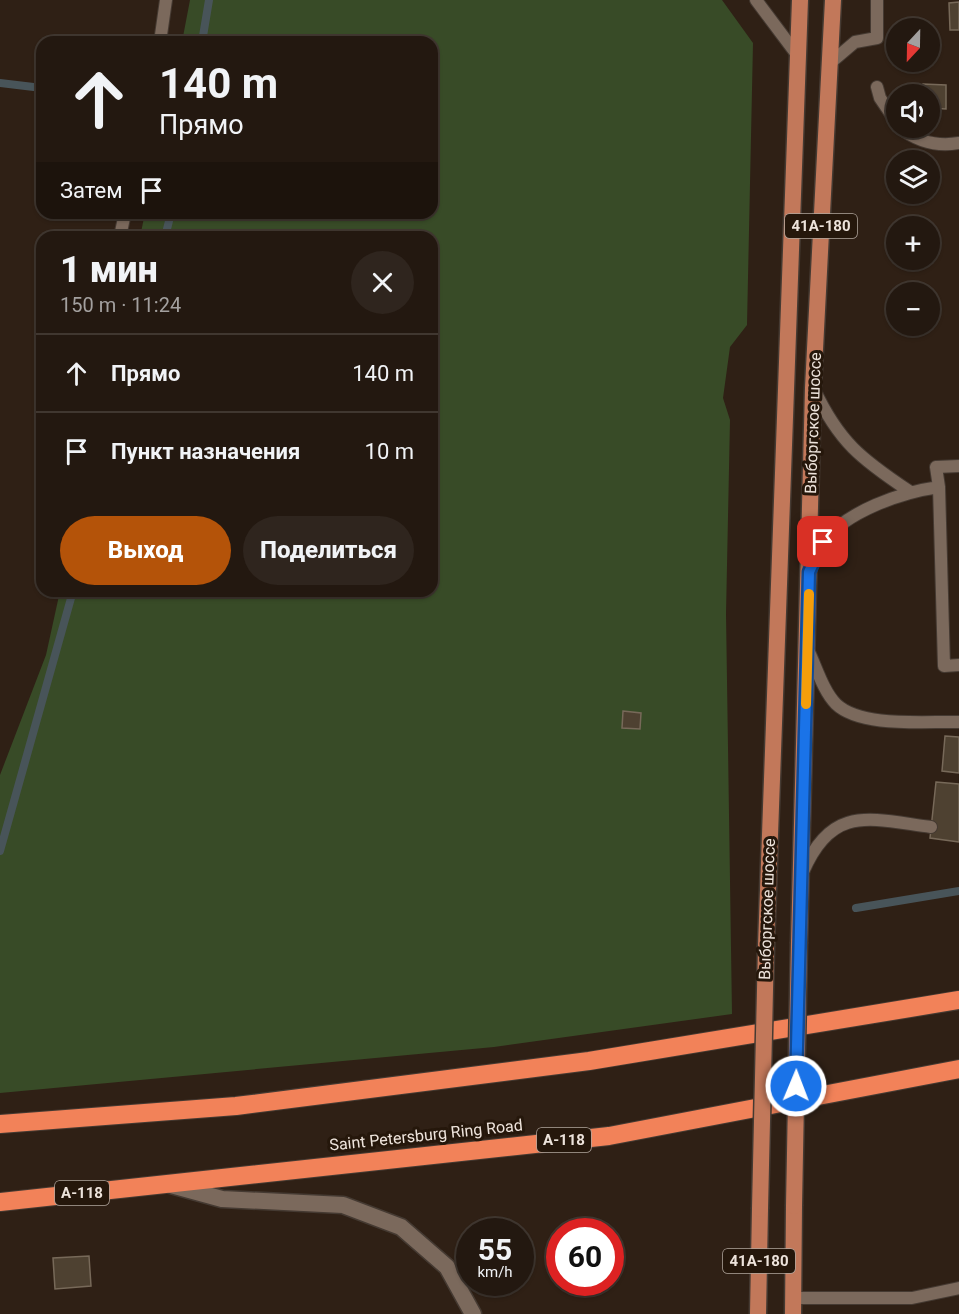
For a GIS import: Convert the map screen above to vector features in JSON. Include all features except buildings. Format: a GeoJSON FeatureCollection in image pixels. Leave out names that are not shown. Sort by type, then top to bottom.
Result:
{"type":"FeatureCollection","features":[{"type":"Feature","properties":{"kind":"highway"},"geometry":{"type":"LineString","coordinates":[[0,1124],[236,1106],[589,1061],[959,1000]]}},
{"type":"Feature","properties":{"kind":"highway","name":"Saint Petersburg Ring Road"},"geometry":{"type":"LineString","coordinates":[[0,1202],[609,1136],[959,1069]]}},
{"type":"Feature","properties":{"kind":"main road","name":"Выборгское шоссе"},"geometry":{"type":"LineString","coordinates":[[758,1314],[766,946],[800,0]]}},
{"type":"Feature","properties":{"kind":"main road","name":"Выборгское шоссе"},"geometry":{"type":"LineString","coordinates":[[795,1309],[794,1206],[799,942],[813,388],[832,0]]}},
{"type":"Feature","properties":{"kind":"street"},"geometry":{"type":"LineString","coordinates":[[165,1183],[222,1199],[343,1205],[401,1227],[447,1267],[473,1314]]}},
{"type":"Feature","properties":{"kind":"lane"},"geometry":{"type":"LineString","coordinates":[[161,36],[166,0]]}},
{"type":"Feature","properties":{"kind":"lane"},"geometry":{"type":"LineString","coordinates":[[756,0],[798,56]]}},
{"type":"Feature","properties":{"kind":"lane"},"geometry":{"type":"LineString","coordinates":[[830,64],[855,42],[877,38],[877,0]]}},
{"type":"Feature","properties":{"kind":"lane"},"geometry":{"type":"LineString","coordinates":[[877,87],[880,98],[886,107]]}},
{"type":"Feature","properties":{"kind":"lane"},"geometry":{"type":"LineString","coordinates":[[914,138],[949,145],[959,143]]}},
{"type":"Feature","properties":{"kind":"lane"},"geometry":{"type":"LineString","coordinates":[[813,388],[828,418],[850,448],[909,491]]}},
{"type":"Feature","properties":{"kind":"lane"},"geometry":{"type":"LineString","coordinates":[[959,466],[936,467],[939,488],[944,666],[959,665]]}},
{"type":"Feature","properties":{"kind":"lane"},"geometry":{"type":"LineString","coordinates":[[809,572],[823,542],[847,521],[909,491],[939,488]]}},
{"type":"Feature","properties":{"kind":"lane"},"geometry":{"type":"LineString","coordinates":[[808,650],[836,704],[854,714],[871,719],[959,722]]}},
{"type":"Feature","properties":{"kind":"lane"},"geometry":{"type":"LineString","coordinates":[[801,876],[822,838],[834,828],[849,822],[869,819],[931,827]]}},
{"type":"Feature","properties":{"kind":"lane"},"geometry":{"type":"LineString","coordinates":[[795,1309],[912,1298],[959,1288]]}},
{"type":"Feature","properties":{"kind":"green space"},"geometry":{"type":"Polygon","coordinates":[[[190,0],[722,0],[753,43],[747,325],[730,347],[723,398],[730,420],[726,614],[732,1014],[494,1047],[0,1093],[0,775],[46,655],[59,597],[438,597],[438,231],[141,231],[144,219],[438,219],[438,36],[183,36],[190,0]]]}},
{"type":"Feature","properties":{"kind":"waterway"},"geometry":{"type":"LineString","coordinates":[[203,36],[209,0]]}},
{"type":"Feature","properties":{"kind":"waterway"},"geometry":{"type":"LineString","coordinates":[[0,83],[36,87]]}},
{"type":"Feature","properties":{"kind":"waterway"},"geometry":{"type":"LineString","coordinates":[[166,231],[170,219]]}},
{"type":"Feature","properties":{"kind":"waterway"},"geometry":{"type":"LineString","coordinates":[[0,851],[71,597]]}},
{"type":"Feature","properties":{"kind":"waterway"},"geometry":{"type":"LineString","coordinates":[[856,908],[959,891]]}},
{"type":"Feature","properties":{"kind":"slow traffic"},"geometry":{"type":"LineString","coordinates":[[806,704],[809,594]]}},
{"type":"Feature","properties":{"kind":"route"},"geometry":{"type":"LineString","coordinates":[[796,1086],[809,572],[823,542]]}}]}
